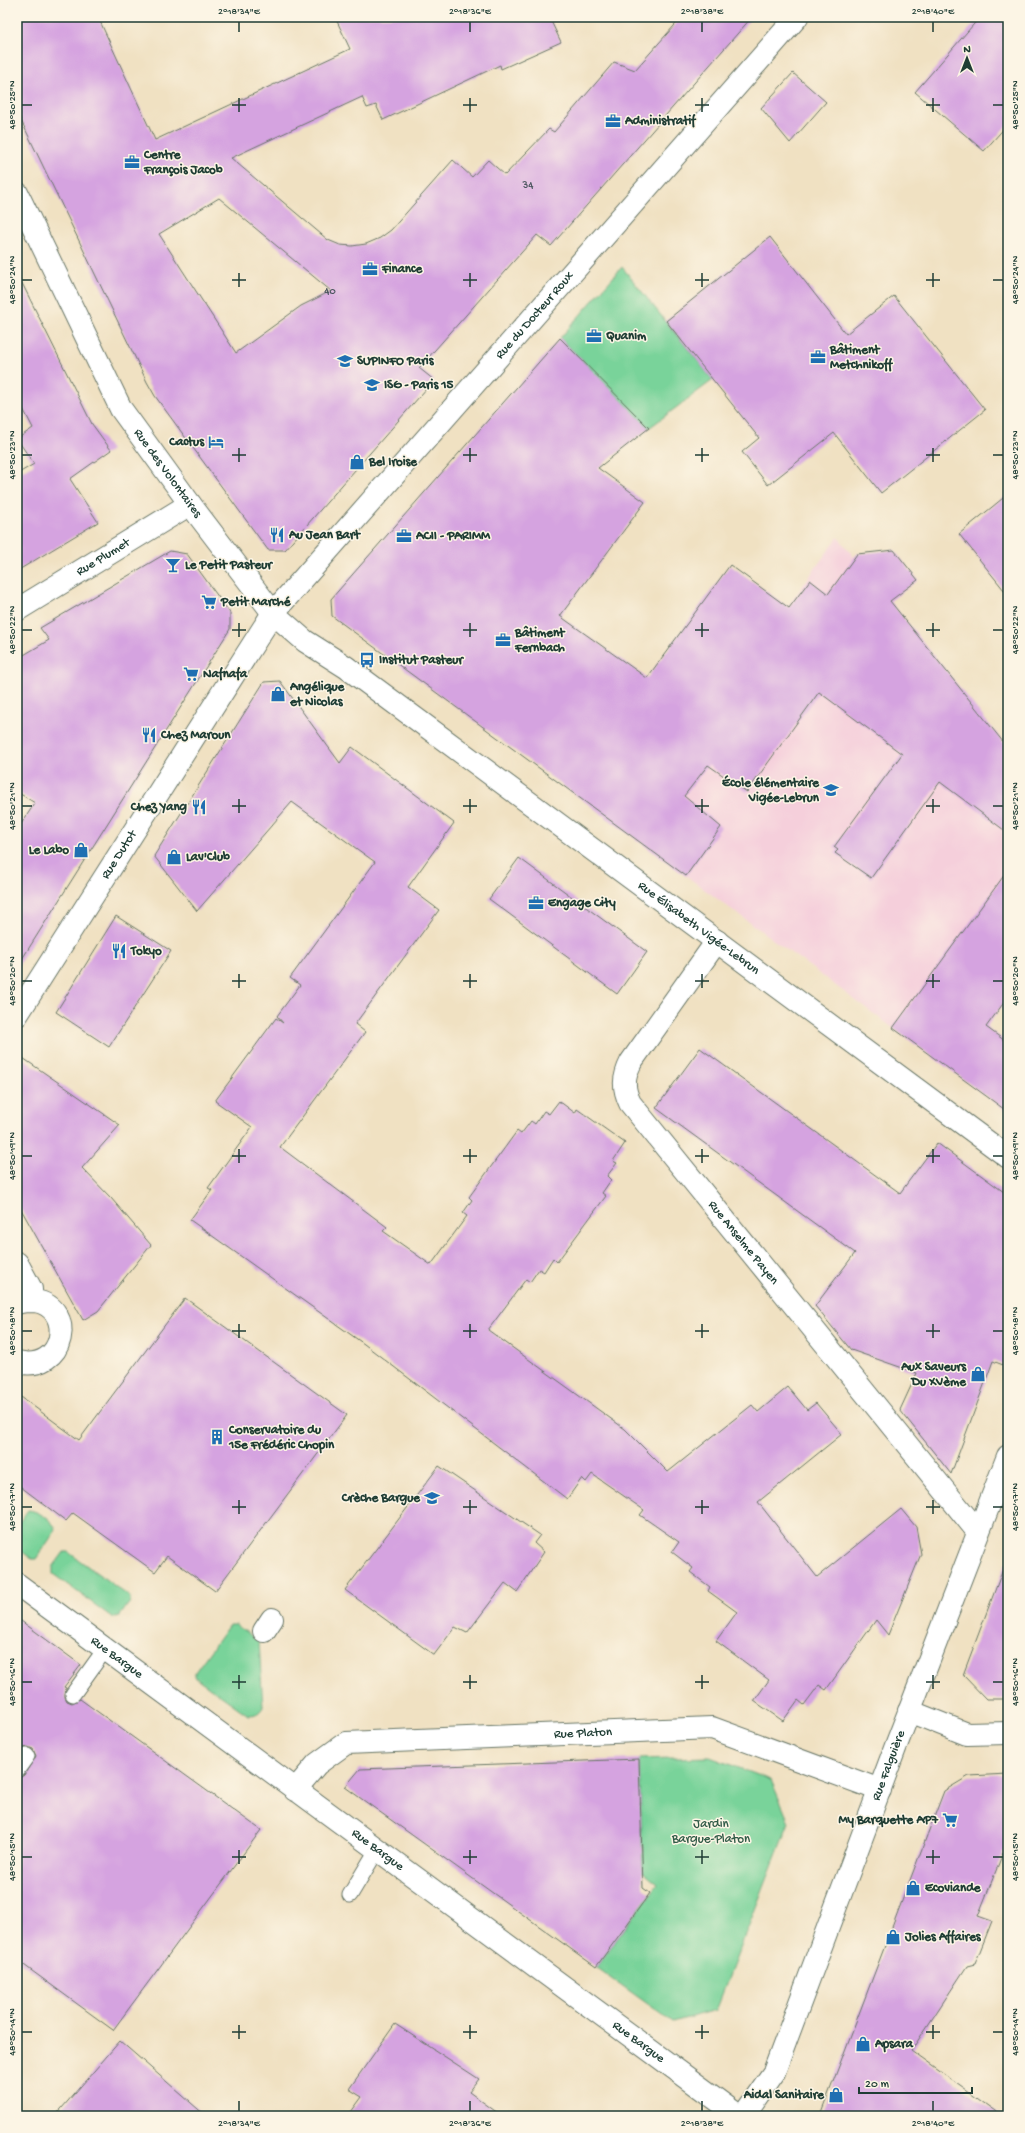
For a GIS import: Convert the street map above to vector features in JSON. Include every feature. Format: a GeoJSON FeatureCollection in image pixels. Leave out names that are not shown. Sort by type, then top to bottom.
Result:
{"type":"FeatureCollection","features":[{"type":"Feature","properties":{"kind":"street","name":"Rue du Docteur Roux"},"geometry":{"type":"LineString","coordinates":[[273,613],[797,17]]}},
{"type":"Feature","properties":{"kind":"street","name":"Rue des Volontaires"},"geometry":{"type":"LineString","coordinates":[[17,193],[121,409],[190,504],[273,613],[305,641],[346,667],[389,698]]}},
{"type":"Feature","properties":{"kind":"street","name":"Rue Plumet"},"geometry":{"type":"LineString","coordinates":[[17,610],[190,504]]}},
{"type":"Feature","properties":{"kind":"street","name":"Rue Dutot"},"geometry":{"type":"LineString","coordinates":[[17,1015],[273,613]]}},
{"type":"Feature","properties":{"kind":"street","name":"Rue Élisabeth Vigée-Lebrun"},"geometry":{"type":"LineString","coordinates":[[389,698],[1008,1157]]}},
{"type":"Feature","properties":{"kind":"street","name":"Rue Anselme Payen"},"geometry":{"type":"LineString","coordinates":[[717,941],[631,1062],[626,1072],[624,1091],[635,1109],[978,1532]]}},
{"type":"Feature","properties":{"kind":"street"},"geometry":{"type":"LineString","coordinates":[[17,1263],[31,1289],[24,1302],[40,1302],[56,1314],[61,1332],[60,1342],[56,1351],[48,1359],[32,1364],[17,1362]]}},
{"type":"Feature","properties":{"kind":"street","name":"Rue Falguière"},"geometry":{"type":"LineString","coordinates":[[743,2116],[774,2072],[909,1711],[1008,1456]]}},
{"type":"Feature","properties":{"kind":"street","name":"Rue Bargue"},"geometry":{"type":"LineString","coordinates":[[17,1584],[106,1648],[295,1790],[739,2116]]}},
{"type":"Feature","properties":{"kind":"street"},"geometry":{"type":"LineString","coordinates":[[909,1711],[968,1734],[1008,1733]]}},
{"type":"Feature","properties":{"kind":"street","name":"Rue Platon"},"geometry":{"type":"LineString","coordinates":[[295,1790],[317,1764],[346,1743],[712,1728],[880,1790]]}},
{"type":"Feature","properties":{"kind":"lane"},"geometry":{"type":"LineString","coordinates":[[73,1694],[106,1648]]}},
{"type":"Feature","properties":{"kind":"lane"},"geometry":{"type":"LineString","coordinates":[[17,1770],[27,1756]]}},
{"type":"Feature","properties":{"kind":"lane"},"geometry":{"type":"LineString","coordinates":[[350,1895],[377,1850]]}},
{"type":"Feature","properties":{"kind":"shaded area","name":"École élémentaire Vigée-Lebrun"},"geometry":{"type":"Polygon","coordinates":[[[838,537],[1008,748],[1008,998],[953,1072],[625,831],[838,537]]]}},
{"type":"Feature","properties":{"kind":"green space"},"geometry":{"type":"Polygon","coordinates":[[[622,267],[713,380],[649,428],[560,338],[622,267]]]}},
{"type":"Feature","properties":{"kind":"green space"},"geometry":{"type":"Polygon","coordinates":[[[28,1510],[32,1510],[45,1517],[52,1523],[56,1530],[36,1559],[32,1559],[17,1548],[17,1525],[28,1510]]]}},
{"type":"Feature","properties":{"kind":"green space"},"geometry":{"type":"Polygon","coordinates":[[[64,1552],[68,1552],[130,1597],[130,1602],[119,1617],[113,1618],[53,1574],[53,1567],[64,1552]]]}},
{"type":"Feature","properties":{"kind":"green space"},"geometry":{"type":"Polygon","coordinates":[[[229,1625],[236,1625],[259,1641],[263,1707],[258,1713],[255,1714],[248,1715],[195,1677],[195,1672],[229,1625]]]}},
{"type":"Feature","properties":{"kind":"green space","name":"Jardin Bargue-Platon"},"geometry":{"type":"Polygon","coordinates":[[[710,1757],[771,1780],[789,1822],[716,2010],[673,2022],[596,1967],[658,1884],[643,1872],[639,1759],[710,1757]]]}},
{"type":"Feature","properties":{"kind":"building"},"geometry":{"type":"Polygon","coordinates":[[[17,17],[98,17],[155,140],[350,49],[335,17],[549,17],[561,42],[501,69],[500,65],[383,120],[376,105],[367,108],[362,97],[231,158],[328,240],[340,245],[352,246],[366,244],[380,238],[391,230],[453,160],[472,177],[488,160],[505,175],[549,129],[554,132],[614,62],[635,70],[682,17],[752,17],[551,246],[537,235],[419,368],[434,380],[285,550],[268,550],[155,396],[17,112],[17,17]],[[219,198],[159,234],[236,353],[301,306],[331,291],[219,198]]]}},
{"type":"Feature","properties":{"kind":"building"},"geometry":{"type":"Polygon","coordinates":[[[980,17],[1008,17],[1008,124],[984,151],[915,92],[980,17]]]}},
{"type":"Feature","properties":{"kind":"building"},"geometry":{"type":"Polygon","coordinates":[[[793,73],[826,102],[790,143],[761,108],[793,73]]]}},
{"type":"Feature","properties":{"kind":"building","name":"Bâtiment Metchnikoff"},"geometry":{"type":"Polygon","coordinates":[[[770,237],[846,334],[894,296],[985,410],[881,493],[834,433],[768,485],[742,452],[759,438],[666,321],[770,237]]]}},
{"type":"Feature","properties":{"kind":"building"},"geometry":{"type":"Polygon","coordinates":[[[17,273],[92,424],[111,450],[70,479],[98,522],[17,571],[17,474],[34,464],[17,439],[33,428],[17,397],[17,273]]]}},
{"type":"Feature","properties":{"kind":"building"},"geometry":{"type":"Polygon","coordinates":[[[560,338],[649,428],[598,468],[645,502],[560,616],[647,678],[730,565],[789,608],[810,580],[828,594],[857,554],[894,550],[918,580],[890,601],[1008,748],[1008,833],[940,782],[871,878],[835,853],[838,850],[834,847],[902,754],[819,692],[747,792],[708,765],[684,796],[721,827],[686,876],[332,616],[331,599],[560,338]]]}},
{"type":"Feature","properties":{"kind":"building"},"geometry":{"type":"Polygon","coordinates":[[[1008,494],[1008,595],[959,534],[1008,494]]]}},
{"type":"Feature","properties":{"kind":"building"},"geometry":{"type":"Polygon","coordinates":[[[170,551],[187,554],[230,613],[230,629],[17,967],[17,830],[35,803],[17,792],[17,659],[49,640],[40,628],[170,551]]]}},
{"type":"Feature","properties":{"kind":"building"},"geometry":{"type":"Polygon","coordinates":[[[280,681],[340,763],[352,747],[454,823],[408,887],[439,910],[355,1024],[365,1032],[280,1147],[387,1227],[383,1231],[431,1265],[467,1216],[463,1213],[472,1200],[469,1197],[517,1131],[521,1134],[531,1121],[535,1124],[544,1111],[549,1114],[559,1101],[575,1113],[577,1109],[625,1143],[613,1161],[617,1163],[607,1176],[611,1180],[602,1193],[606,1196],[557,1262],[553,1258],[544,1272],[539,1269],[530,1282],[526,1279],[488,1330],[625,1429],[668,1472],[752,1405],[758,1412],[788,1387],[807,1410],[816,1403],[842,1434],[758,1502],[817,1577],[901,1509],[916,1527],[921,1554],[888,1635],[876,1620],[826,1690],[819,1685],[804,1705],[798,1700],[783,1721],[754,1701],[769,1680],[716,1641],[737,1612],[708,1591],[710,1587],[690,1572],[693,1568],[672,1552],[679,1542],[640,1515],[644,1510],[592,1474],[586,1482],[582,1478],[567,1499],[364,1344],[190,1220],[212,1190],[208,1188],[252,1127],[215,1101],[276,1018],[283,1023],[277,1016],[300,985],[290,978],[375,862],[292,802],[197,911],[154,856],[264,682],[280,681]]]}},
{"type":"Feature","properties":{"kind":"building"},"geometry":{"type":"Polygon","coordinates":[[[519,858],[647,952],[617,994],[489,899],[519,858]]]}},
{"type":"Feature","properties":{"kind":"building"},"geometry":{"type":"Polygon","coordinates":[[[1008,870],[1008,997],[986,1027],[1008,1043],[1008,1112],[893,1028],[1008,870]]]}},
{"type":"Feature","properties":{"kind":"building"},"geometry":{"type":"Polygon","coordinates":[[[116,916],[171,951],[109,1047],[56,1012],[116,916]]]}},
{"type":"Feature","properties":{"kind":"building"},"geometry":{"type":"Polygon","coordinates":[[[700,1048],[900,1193],[937,1143],[1008,1195],[1008,1367],[993,1361],[951,1474],[900,1410],[917,1373],[851,1350],[815,1306],[855,1253],[656,1108],[700,1048]]]}},
{"type":"Feature","properties":{"kind":"building"},"geometry":{"type":"Polygon","coordinates":[[[17,1054],[120,1125],[82,1168],[111,1198],[151,1245],[98,1311],[83,1320],[17,1202],[17,1054]]]}},
{"type":"Feature","properties":{"kind":"building","name":"Conservatoire du 15e Frédéric Chopin"},"geometry":{"type":"Polygon","coordinates":[[[185,1298],[347,1415],[215,1591],[167,1556],[155,1572],[73,1513],[66,1521],[17,1484],[17,1394],[79,1440],[185,1298]]]}},
{"type":"Feature","properties":{"kind":"building"},"geometry":{"type":"Polygon","coordinates":[[[439,1466],[540,1535],[534,1543],[544,1552],[517,1592],[505,1583],[467,1633],[455,1627],[434,1655],[345,1590],[439,1466]]]}},
{"type":"Feature","properties":{"kind":"building"},"geometry":{"type":"Polygon","coordinates":[[[1005,1564],[1008,1564],[1008,1699],[986,1699],[963,1675],[1005,1564]]]}},
{"type":"Feature","properties":{"kind":"building"},"geometry":{"type":"Polygon","coordinates":[[[17,1618],[81,1665],[64,1687],[66,1688],[65,1697],[67,1701],[72,1703],[80,1699],[261,1830],[113,2030],[17,1960],[17,1779],[24,1775],[36,1756],[33,1749],[28,1747],[23,1748],[17,1755],[17,1618]]]}},
{"type":"Feature","properties":{"kind":"building"},"geometry":{"type":"Polygon","coordinates":[[[639,1759],[643,1888],[650,1893],[596,1967],[345,1787],[360,1769],[639,1759]]]}},
{"type":"Feature","properties":{"kind":"building"},"geometry":{"type":"Polygon","coordinates":[[[1008,1774],[1008,1853],[1003,1853],[978,1916],[992,1921],[975,1964],[967,1966],[911,2051],[1002,2116],[820,2116],[944,1791],[969,1776],[1008,1774]]]}},
{"type":"Feature","properties":{"kind":"building"},"geometry":{"type":"Polygon","coordinates":[[[395,2024],[479,2079],[469,2092],[502,2116],[348,2116],[362,2097],[349,2089],[395,2024]]]}},
{"type":"Feature","properties":{"kind":"building"},"geometry":{"type":"Polygon","coordinates":[[[120,2041],[206,2116],[55,2116],[120,2041]]]}},
{"type":"Feature","properties":{"kind":"place","name":"Administratif"},"geometry":{"type":"Point","coordinates":[613,121]}},
{"type":"Feature","properties":{"kind":"place","name":"Centre François Jacob"},"geometry":{"type":"Point","coordinates":[132,162]}},
{"type":"Feature","properties":{"kind":"place","name":"Finance"},"geometry":{"type":"Point","coordinates":[370,269]}},
{"type":"Feature","properties":{"kind":"place","name":"Quanim"},"geometry":{"type":"Point","coordinates":[594,336]}},
{"type":"Feature","properties":{"kind":"place","name":"Bâtiment Metchnikoff"},"geometry":{"type":"Point","coordinates":[818,357]}},
{"type":"Feature","properties":{"kind":"place","name":"SUPINFO Paris"},"geometry":{"type":"Point","coordinates":[345,361]}},
{"type":"Feature","properties":{"kind":"place","name":"ISG - Paris 15"},"geometry":{"type":"Point","coordinates":[372,385]}},
{"type":"Feature","properties":{"kind":"place","name":"Cactus"},"geometry":{"type":"Point","coordinates":[216,442]}},
{"type":"Feature","properties":{"kind":"place","name":"Bel Iroise"},"geometry":{"type":"Point","coordinates":[357,462]}},
{"type":"Feature","properties":{"kind":"place","name":"Au Jean Bart"},"geometry":{"type":"Point","coordinates":[277,535]}},
{"type":"Feature","properties":{"kind":"place","name":"ACII - PARIMM"},"geometry":{"type":"Point","coordinates":[404,536]}},
{"type":"Feature","properties":{"kind":"place","name":"Le Petit Pasteur"},"geometry":{"type":"Point","coordinates":[173,565]}},
{"type":"Feature","properties":{"kind":"place","name":"Petit Marché"},"geometry":{"type":"Point","coordinates":[209,602]}},
{"type":"Feature","properties":{"kind":"place","name":"Bâtiment Fernbach"},"geometry":{"type":"Point","coordinates":[503,640]}},
{"type":"Feature","properties":{"kind":"place","name":"Institut Pasteur"},"geometry":{"type":"Point","coordinates":[367,660]}},
{"type":"Feature","properties":{"kind":"place","name":"Nafnafa"},"geometry":{"type":"Point","coordinates":[191,674]}},
{"type":"Feature","properties":{"kind":"place","name":"Angélique et Nicolas"},"geometry":{"type":"Point","coordinates":[278,694]}},
{"type":"Feature","properties":{"kind":"place","name":"Chez Maroun"},"geometry":{"type":"Point","coordinates":[149,735]}},
{"type":"Feature","properties":{"kind":"place","name":"École élémentaire Vigée-Lebrun"},"geometry":{"type":"Point","coordinates":[831,790]}},
{"type":"Feature","properties":{"kind":"place","name":"Chez Yang"},"geometry":{"type":"Point","coordinates":[199,807]}},
{"type":"Feature","properties":{"kind":"place","name":"Le Labo"},"geometry":{"type":"Point","coordinates":[81,850]}},
{"type":"Feature","properties":{"kind":"place","name":"Lav'Club"},"geometry":{"type":"Point","coordinates":[174,857]}},
{"type":"Feature","properties":{"kind":"place","name":"Engage City"},"geometry":{"type":"Point","coordinates":[536,903]}},
{"type":"Feature","properties":{"kind":"place","name":"Tokyo"},"geometry":{"type":"Point","coordinates":[119,951]}},
{"type":"Feature","properties":{"kind":"place","name":"Aux Saveurs Du XVème"},"geometry":{"type":"Point","coordinates":[978,1374]}},
{"type":"Feature","properties":{"kind":"place","name":"Conservatoire du 15e Frédéric Chopin"},"geometry":{"type":"Point","coordinates":[217,1437]}},
{"type":"Feature","properties":{"kind":"place","name":"Crèche Bargue"},"geometry":{"type":"Point","coordinates":[432,1498]}},
{"type":"Feature","properties":{"kind":"place","name":"My Barquette AP7"},"geometry":{"type":"Point","coordinates":[950,1820]}},
{"type":"Feature","properties":{"kind":"place","name":"Ecoviande"},"geometry":{"type":"Point","coordinates":[913,1888]}},
{"type":"Feature","properties":{"kind":"place","name":"Jolies Affaires"},"geometry":{"type":"Point","coordinates":[893,1937]}},
{"type":"Feature","properties":{"kind":"place","name":"Apsara"},"geometry":{"type":"Point","coordinates":[863,2044]}},
{"type":"Feature","properties":{"kind":"place","name":"Aidal Sanitaire"},"geometry":{"type":"Point","coordinates":[836,2095]}}]}
